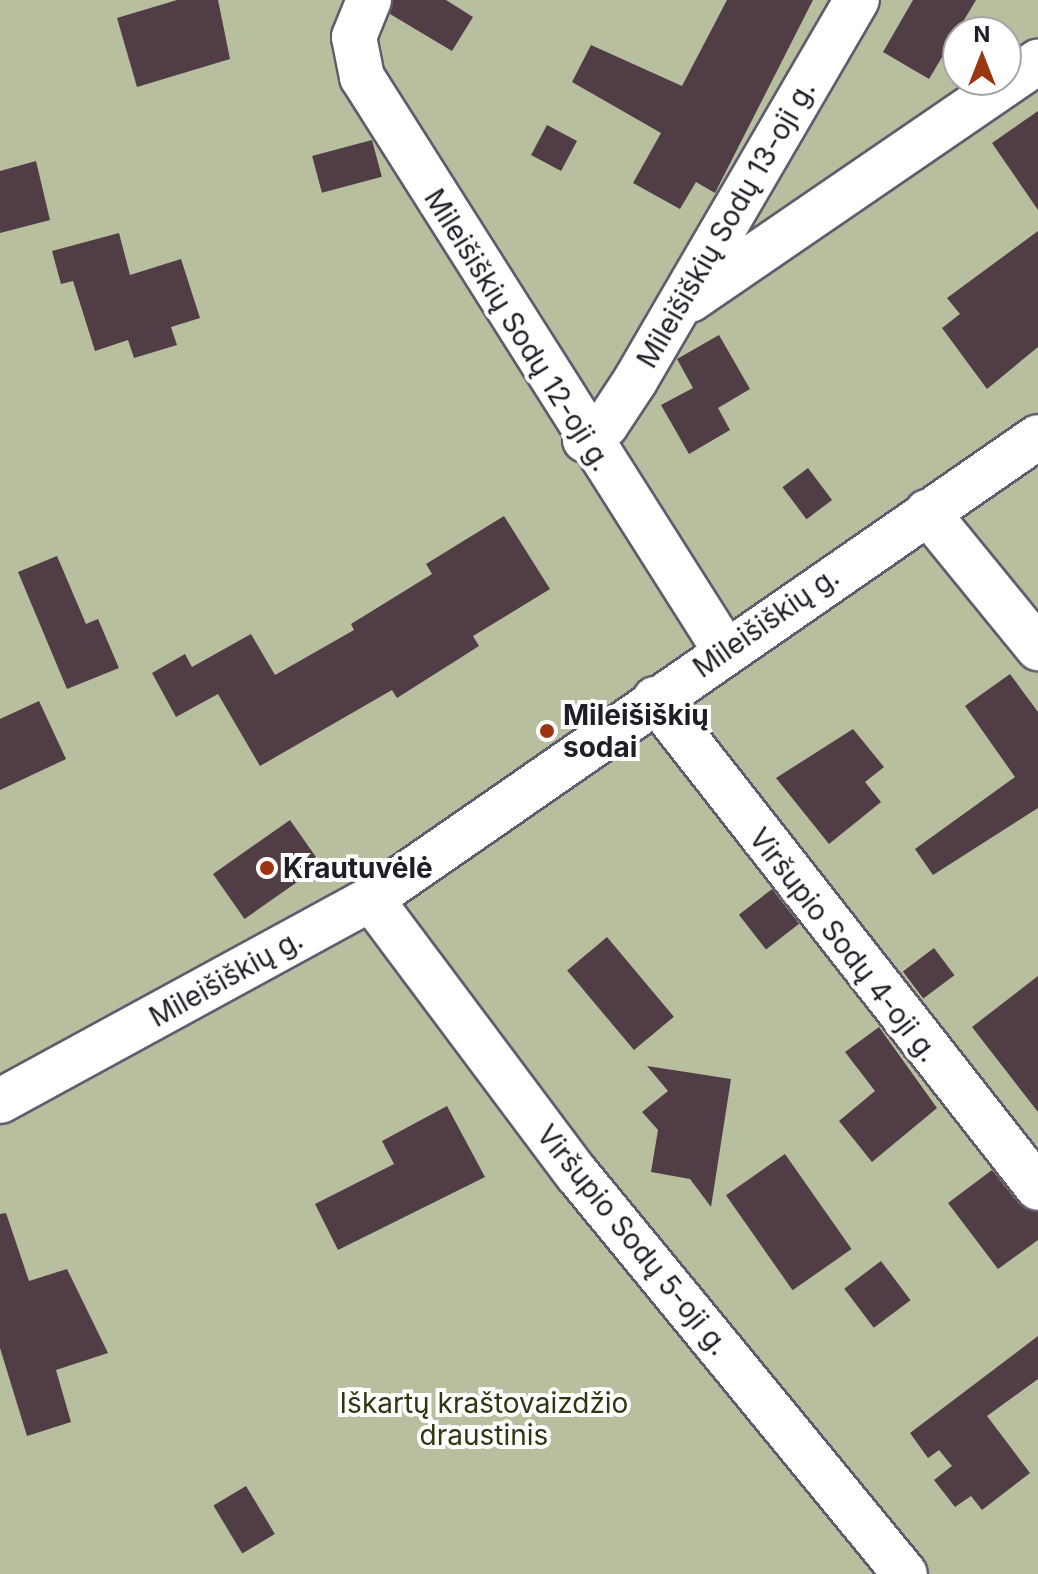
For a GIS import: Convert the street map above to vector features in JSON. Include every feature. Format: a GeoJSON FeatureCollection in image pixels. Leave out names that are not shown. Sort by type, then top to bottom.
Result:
{"type":"FeatureCollection","features":[{"type":"Feature","properties":{"kind":"street","name":"Mileišiškių Sodų 12-oji g."},"geometry":{"type":"LineString","coordinates":[[369,0],[354,37],[362,77],[585,440],[724,649]]}},
{"type":"Feature","properties":{"kind":"street","name":"Mileišiškių Sodų 13-oji g."},"geometry":{"type":"LineString","coordinates":[[585,440],[606,425],[679,307],[857,0]]}},
{"type":"Feature","properties":{"kind":"street"},"geometry":{"type":"LineString","coordinates":[[679,307],[1038,62]]}},
{"type":"Feature","properties":{"kind":"street","name":"Mileišiškių g."},"geometry":{"type":"LineString","coordinates":[[0,1101],[371,899],[724,649],[1038,437]]}},
{"type":"Feature","properties":{"kind":"street"},"geometry":{"type":"LineString","coordinates":[[927,512],[1038,648]]}},
{"type":"Feature","properties":{"kind":"street","name":"Viršupio Sodų 4-oji g."},"geometry":{"type":"LineString","coordinates":[[655,699],[1038,1188]]}},
{"type":"Feature","properties":{"kind":"street","name":"Viršupio Sodų 5-oji g."},"geometry":{"type":"LineString","coordinates":[[371,899],[577,1174],[905,1574]]}},
{"type":"Feature","properties":{"kind":"green space","name":"Iškartų kraštovaizdžio draustinis"},"geometry":{"type":"Polygon","coordinates":[[[0,0],[1038,0],[1038,1574],[0,1574],[0,0]]]}},
{"type":"Feature","properties":{"kind":"building"},"geometry":{"type":"Polygon","coordinates":[[[177,0],[218,0],[230,59],[137,87],[117,18],[177,0]]]}},
{"type":"Feature","properties":{"kind":"building"},"geometry":{"type":"Polygon","coordinates":[[[393,0],[446,0],[473,17],[452,51],[390,14],[393,0]]]}},
{"type":"Feature","properties":{"kind":"building"},"geometry":{"type":"Polygon","coordinates":[[[727,0],[813,0],[715,193],[696,182],[680,209],[633,183],[661,133],[572,82],[591,45],[682,86],[727,0]]]}},
{"type":"Feature","properties":{"kind":"building"},"geometry":{"type":"Polygon","coordinates":[[[913,0],[976,0],[966,16],[942,16],[942,57],[929,79],[883,52],[913,0]]]}},
{"type":"Feature","properties":{"kind":"building"},"geometry":{"type":"Polygon","coordinates":[[[1038,111],[1038,210],[992,143],[1038,111]]]}},
{"type":"Feature","properties":{"kind":"building"},"geometry":{"type":"Polygon","coordinates":[[[547,125],[577,141],[561,171],[531,155],[547,125]]]}},
{"type":"Feature","properties":{"kind":"building"},"geometry":{"type":"Polygon","coordinates":[[[372,140],[382,177],[322,193],[312,156],[372,140]]]}},
{"type":"Feature","properties":{"kind":"building"},"geometry":{"type":"Polygon","coordinates":[[[36,161],[50,220],[0,233],[0,171],[36,161]]]}},
{"type":"Feature","properties":{"kind":"building"},"geometry":{"type":"Polygon","coordinates":[[[1038,231],[1038,347],[987,389],[942,328],[960,314],[947,298],[1038,231]]]}},
{"type":"Feature","properties":{"kind":"building"},"geometry":{"type":"Polygon","coordinates":[[[119,233],[130,275],[181,259],[200,318],[171,327],[177,345],[134,358],[128,340],[95,351],[73,281],[61,284],[52,251],[119,233]]]}},
{"type":"Feature","properties":{"kind":"building"},"geometry":{"type":"Polygon","coordinates":[[[719,335],[750,389],[718,408],[730,430],[689,454],[661,405],[693,388],[677,359],[719,335]]]}},
{"type":"Feature","properties":{"kind":"building"},"geometry":{"type":"Polygon","coordinates":[[[808,468],[832,500],[807,519],[782,487],[808,468]]]}},
{"type":"Feature","properties":{"kind":"building"},"geometry":{"type":"Polygon","coordinates":[[[504,516],[550,589],[473,636],[479,646],[397,698],[392,690],[260,766],[218,694],[176,717],[152,673],[185,654],[192,667],[251,634],[275,675],[354,630],[351,624],[432,574],[426,564],[504,516]]]}},
{"type":"Feature","properties":{"kind":"building"},"geometry":{"type":"Polygon","coordinates":[[[57,556],[86,624],[98,619],[119,668],[67,689],[18,572],[57,556]]]}},
{"type":"Feature","properties":{"kind":"building"},"geometry":{"type":"Polygon","coordinates":[[[1010,674],[1038,712],[1038,808],[933,875],[915,849],[1015,777],[965,706],[1010,674]]]}},
{"type":"Feature","properties":{"kind":"building"},"geometry":{"type":"Polygon","coordinates":[[[39,701],[66,759],[0,790],[0,719],[39,701]]]}},
{"type":"Feature","properties":{"kind":"building"},"geometry":{"type":"Polygon","coordinates":[[[853,729],[884,767],[865,782],[881,802],[829,844],[776,778],[853,729]]]}},
{"type":"Feature","properties":{"kind":"building","name":"Krautuvėlė"},"geometry":{"type":"Polygon","coordinates":[[[290,820],[322,865],[245,919],[213,874],[290,820]]]}},
{"type":"Feature","properties":{"kind":"building"},"geometry":{"type":"Polygon","coordinates":[[[772,889],[799,924],[766,950],[739,915],[772,889]]]}},
{"type":"Feature","properties":{"kind":"building"},"geometry":{"type":"Polygon","coordinates":[[[607,937],[674,1017],[634,1050],[567,970],[607,937]]]}},
{"type":"Feature","properties":{"kind":"building"},"geometry":{"type":"Polygon","coordinates":[[[934,948],[954,975],[923,999],[903,971],[934,948]]]}},
{"type":"Feature","properties":{"kind":"building"},"geometry":{"type":"Polygon","coordinates":[[[1038,976],[1038,1112],[972,1027],[1038,976]]]}},
{"type":"Feature","properties":{"kind":"building"},"geometry":{"type":"Polygon","coordinates":[[[879,1027],[937,1108],[872,1162],[839,1121],[875,1091],[845,1052],[879,1027]]]}},
{"type":"Feature","properties":{"kind":"building"},"geometry":{"type":"Polygon","coordinates":[[[647,1066],[731,1079],[711,1207],[690,1179],[651,1172],[658,1130],[642,1112],[668,1091],[647,1066]]]}},
{"type":"Feature","properties":{"kind":"building"},"geometry":{"type":"Polygon","coordinates":[[[447,1106],[485,1177],[338,1250],[315,1204],[394,1164],[382,1141],[447,1106]]]}},
{"type":"Feature","properties":{"kind":"building"},"geometry":{"type":"Polygon","coordinates":[[[785,1154],[852,1249],[793,1290],[726,1195],[785,1154]]]}},
{"type":"Feature","properties":{"kind":"building"},"geometry":{"type":"Polygon","coordinates":[[[992,1170],[1019,1204],[1038,1212],[1038,1240],[998,1269],[948,1203],[992,1170]]]}},
{"type":"Feature","properties":{"kind":"building"},"geometry":{"type":"Polygon","coordinates":[[[6,1213],[29,1281],[67,1269],[108,1353],[56,1370],[71,1422],[27,1436],[0,1348],[0,1214],[6,1213]]]}},
{"type":"Feature","properties":{"kind":"building"},"geometry":{"type":"Polygon","coordinates":[[[881,1261],[910,1300],[874,1328],[844,1289],[881,1261]]]}},
{"type":"Feature","properties":{"kind":"building"},"geometry":{"type":"Polygon","coordinates":[[[1038,1336],[1038,1379],[987,1416],[1030,1473],[982,1510],[971,1496],[955,1507],[934,1480],[952,1466],[939,1450],[928,1458],[910,1433],[1038,1336]]]}},
{"type":"Feature","properties":{"kind":"building"},"geometry":{"type":"Polygon","coordinates":[[[246,1486],[275,1534],[242,1554],[213,1506],[246,1486]]]}},
{"type":"Feature","properties":{"kind":"place","name":"Mileišiškių sodai"},"geometry":{"type":"Point","coordinates":[547,731]}},
{"type":"Feature","properties":{"kind":"place","name":"Krautuvėlė"},"geometry":{"type":"Point","coordinates":[267,868]}}]}
